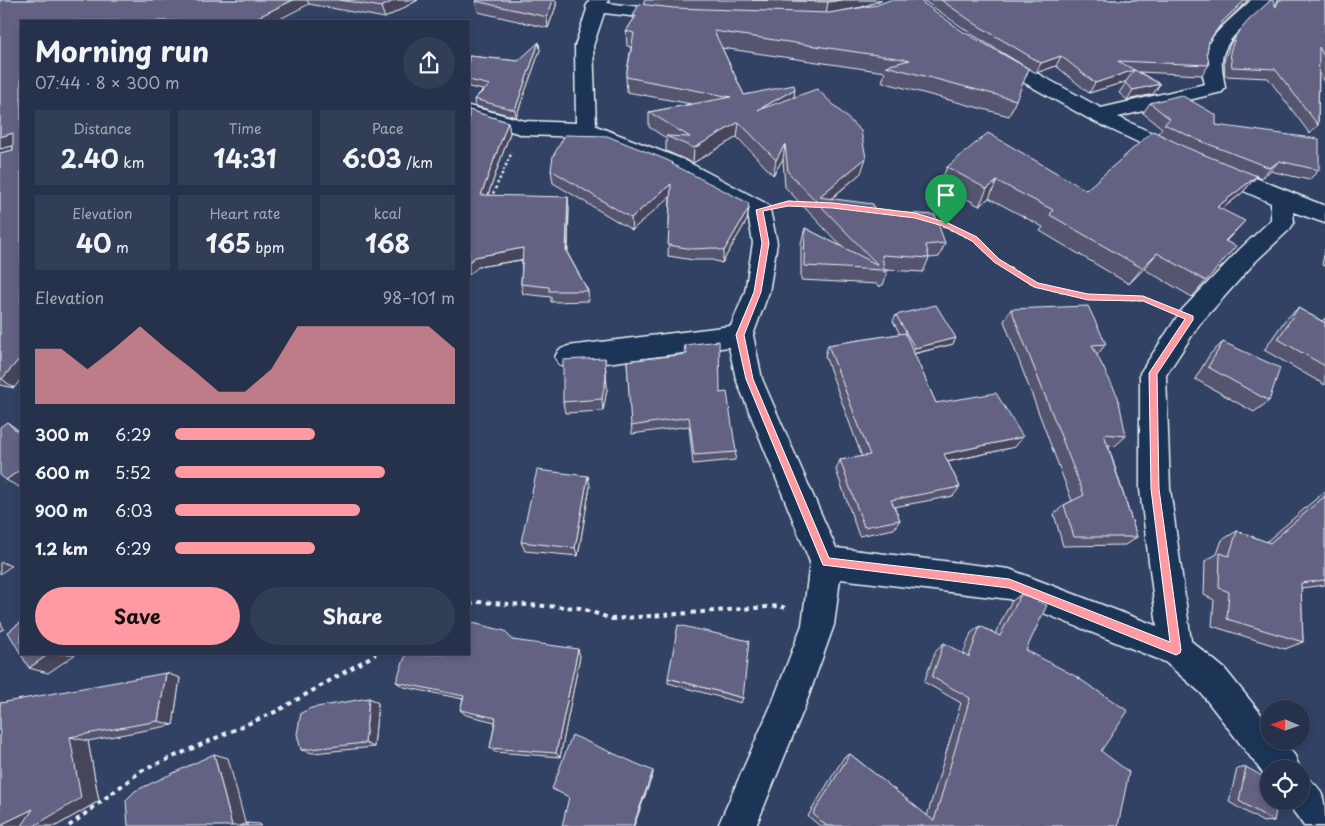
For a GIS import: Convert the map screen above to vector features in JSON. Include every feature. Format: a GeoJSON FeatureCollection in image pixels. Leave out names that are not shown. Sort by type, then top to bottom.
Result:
{"type":"FeatureCollection","features":[{"type":"Feature","properties":{"kind":"street"},"geometry":{"type":"LineString","coordinates":[[1098,115],[1215,88],[1212,59],[1218,46],[1222,39],[1251,13],[1261,0]]}},
{"type":"Feature","properties":{"kind":"street"},"geometry":{"type":"LineString","coordinates":[[586,130],[584,46],[597,4],[633,13],[692,17]]}},
{"type":"Feature","properties":{"kind":"street"},"geometry":{"type":"LineString","coordinates":[[981,51],[1098,115],[1182,157],[1325,215]]}},
{"type":"Feature","properties":{"kind":"street"},"geometry":{"type":"LineString","coordinates":[[470,112],[524,128],[586,130],[676,165],[759,210],[765,243],[758,292],[740,335],[750,379],[826,562],[818,624],[788,706],[737,826]]}},
{"type":"Feature","properties":{"kind":"street"},"geometry":{"type":"LineString","coordinates":[[1176,650],[1155,489],[1153,373],[1190,318],[1248,255],[1282,223],[1282,199]]}},
{"type":"Feature","properties":{"kind":"street"},"geometry":{"type":"LineString","coordinates":[[568,357],[740,335]]}},
{"type":"Feature","properties":{"kind":"street"},"geometry":{"type":"LineString","coordinates":[[826,562],[1009,584],[1176,650],[1213,681],[1275,760]]}},
{"type":"Feature","properties":{"kind":"street"},"geometry":{"type":"LineString","coordinates":[[1310,805],[1325,824]]}},
{"type":"Feature","properties":{"kind":"path"},"geometry":{"type":"LineString","coordinates":[[490,201],[524,128]]}},
{"type":"Feature","properties":{"kind":"path"},"geometry":{"type":"LineString","coordinates":[[759,210],[788,203],[806,204]]}},
{"type":"Feature","properties":{"kind":"path"},"geometry":{"type":"LineString","coordinates":[[867,209],[899,213]]}},
{"type":"Feature","properties":{"kind":"path"},"geometry":{"type":"LineString","coordinates":[[930,220],[946,225],[974,239],[997,260],[1036,285],[1088,297],[1143,299],[1190,318]]}},
{"type":"Feature","properties":{"kind":"path"},"geometry":{"type":"LineString","coordinates":[[470,604],[476,602],[580,608],[612,619],[780,606],[818,624]]}},
{"type":"Feature","properties":{"kind":"path"},"geometry":{"type":"LineString","coordinates":[[69,826],[141,771],[277,711],[374,655]]}},
{"type":"Feature","properties":{"kind":"building"},"geometry":{"type":"Polygon","coordinates":[[[0,0],[293,0],[252,20],[20,20],[20,358],[2,379],[0,379],[0,153],[13,150],[13,133],[0,137],[0,0]]]}},
{"type":"Feature","properties":{"kind":"building"},"geometry":{"type":"Polygon","coordinates":[[[340,0],[395,0],[381,7],[340,0]]]}},
{"type":"Feature","properties":{"kind":"building"},"geometry":{"type":"Polygon","coordinates":[[[476,0],[553,0],[547,17],[476,0]]]}},
{"type":"Feature","properties":{"kind":"building"},"geometry":{"type":"Polygon","coordinates":[[[752,0],[841,0],[828,2],[752,0]]]}},
{"type":"Feature","properties":{"kind":"building"},"geometry":{"type":"Polygon","coordinates":[[[890,0],[919,0],[962,31],[1029,69],[1016,100],[886,66],[910,60],[714,31],[744,95],[794,85],[795,89],[758,110],[817,89],[861,131],[866,158],[819,197],[873,204],[875,211],[935,215],[945,243],[926,245],[929,258],[882,255],[884,269],[888,271],[885,270],[885,273],[883,270],[804,266],[805,228],[878,265],[788,172],[785,144],[776,160],[739,122],[694,148],[666,136],[690,137],[649,112],[731,97],[626,77],[634,33],[626,31],[636,16],[633,16],[639,4],[674,8],[829,13],[877,5],[890,0]]]}},
{"type":"Feature","properties":{"kind":"building"},"geometry":{"type":"Polygon","coordinates":[[[941,0],[1245,0],[1223,21],[1209,41],[1207,52],[1209,65],[1118,61],[1160,84],[1133,90],[1125,83],[1134,70],[1095,83],[1061,56],[1041,63],[977,25],[941,0]]]}},
{"type":"Feature","properties":{"kind":"building"},"geometry":{"type":"Polygon","coordinates":[[[1273,0],[1276,7],[1279,0],[1325,0],[1325,59],[1319,47],[1318,125],[1275,69],[1232,67],[1230,52],[1236,35],[1273,0]]]}},
{"type":"Feature","properties":{"kind":"building"},"geometry":{"type":"Polygon","coordinates":[[[539,42],[515,110],[474,99],[490,85],[470,80],[470,56],[518,61],[539,42]]]}},
{"type":"Feature","properties":{"kind":"building"},"geometry":{"type":"Polygon","coordinates":[[[1181,95],[1216,115],[1216,125],[1319,139],[1319,170],[1279,161],[1270,168],[1198,140],[1164,124],[1170,119],[1150,103],[1181,95]]]}},
{"type":"Feature","properties":{"kind":"building"},"geometry":{"type":"Polygon","coordinates":[[[470,110],[508,122],[481,195],[568,197],[566,251],[588,291],[549,291],[549,287],[521,284],[523,248],[475,257],[470,261],[470,110]]]}},
{"type":"Feature","properties":{"kind":"building"},"geometry":{"type":"Polygon","coordinates":[[[1153,131],[1185,147],[1257,176],[1217,207],[1245,221],[1225,241],[1236,246],[1206,281],[1157,253],[1142,268],[1050,215],[1053,210],[997,181],[987,189],[947,167],[988,133],[1086,190],[1153,131]]]}},
{"type":"Feature","properties":{"kind":"building"},"geometry":{"type":"Polygon","coordinates":[[[565,135],[607,136],[673,163],[748,203],[749,208],[724,251],[713,248],[693,249],[668,245],[671,184],[631,218],[551,170],[553,156],[565,135]]]}},
{"type":"Feature","properties":{"kind":"building"},"geometry":{"type":"Polygon","coordinates":[[[936,305],[956,338],[915,348],[896,315],[936,305]]]}},
{"type":"Feature","properties":{"kind":"building"},"geometry":{"type":"Polygon","coordinates":[[[1088,306],[1106,344],[1092,345],[1118,397],[1126,436],[1104,434],[1137,537],[1074,537],[1064,505],[1084,495],[1011,309],[1088,306]]]}},
{"type":"Feature","properties":{"kind":"building"},"geometry":{"type":"Polygon","coordinates":[[[1298,308],[1325,323],[1325,366],[1278,339],[1298,308]]]}},
{"type":"Feature","properties":{"kind":"building"},"geometry":{"type":"Polygon","coordinates":[[[905,333],[936,403],[996,393],[1023,437],[944,454],[960,487],[891,500],[900,520],[864,527],[840,460],[870,455],[828,345],[905,333]]]}},
{"type":"Feature","properties":{"kind":"building"},"geometry":{"type":"Polygon","coordinates":[[[719,341],[720,393],[727,392],[736,452],[694,455],[689,417],[631,426],[627,361],[687,354],[685,345],[719,341]]]}},
{"type":"Feature","properties":{"kind":"building"},"geometry":{"type":"Polygon","coordinates":[[[1223,342],[1280,368],[1269,401],[1208,367],[1223,342]]]}},
{"type":"Feature","properties":{"kind":"building"},"geometry":{"type":"Polygon","coordinates":[[[605,358],[606,378],[602,399],[563,402],[563,360],[605,358]]]}},
{"type":"Feature","properties":{"kind":"building"},"geometry":{"type":"Polygon","coordinates":[[[7,422],[20,434],[20,470],[6,480],[0,475],[0,427],[7,422]]]}},
{"type":"Feature","properties":{"kind":"building"},"geometry":{"type":"Polygon","coordinates":[[[537,470],[588,476],[575,548],[521,542],[537,470]]]}},
{"type":"Feature","properties":{"kind":"building"},"geometry":{"type":"Polygon","coordinates":[[[1325,496],[1325,580],[1301,583],[1303,642],[1227,619],[1229,592],[1219,588],[1220,553],[1229,556],[1237,531],[1270,543],[1325,496]]]}},
{"type":"Feature","properties":{"kind":"building"},"geometry":{"type":"Polygon","coordinates":[[[1021,594],[1047,605],[1026,650],[1075,676],[1128,711],[1101,751],[1129,772],[1118,826],[827,826],[813,814],[850,754],[934,821],[970,698],[932,677],[944,643],[969,657],[980,626],[1000,636],[1021,594]]]}},
{"type":"Feature","properties":{"kind":"building"},"geometry":{"type":"Polygon","coordinates":[[[470,622],[505,631],[512,640],[578,649],[556,753],[490,748],[496,718],[460,710],[464,696],[396,682],[406,655],[470,655],[470,622]]]}},
{"type":"Feature","properties":{"kind":"building"},"geometry":{"type":"Polygon","coordinates":[[[20,623],[20,653],[8,632],[20,623]]]}},
{"type":"Feature","properties":{"kind":"building"},"geometry":{"type":"Polygon","coordinates":[[[678,625],[749,641],[743,698],[668,678],[678,625]]]}},
{"type":"Feature","properties":{"kind":"building"},"geometry":{"type":"Polygon","coordinates":[[[21,655],[48,655],[29,668],[21,655]]]}},
{"type":"Feature","properties":{"kind":"building"},"geometry":{"type":"Polygon","coordinates":[[[166,673],[158,721],[70,737],[81,798],[34,826],[22,826],[33,809],[0,825],[0,703],[166,673]]]}},
{"type":"Feature","properties":{"kind":"building"},"geometry":{"type":"Polygon","coordinates":[[[369,698],[365,743],[301,750],[297,734],[301,713],[311,708],[369,698]]]}},
{"type":"Feature","properties":{"kind":"building"},"geometry":{"type":"Polygon","coordinates":[[[572,735],[653,771],[633,826],[562,826],[569,797],[552,789],[572,735]]]}},
{"type":"Feature","properties":{"kind":"building"},"geometry":{"type":"Polygon","coordinates":[[[214,754],[232,826],[128,826],[126,800],[135,791],[214,754]]]}},
{"type":"Feature","properties":{"kind":"building"},"geometry":{"type":"Polygon","coordinates":[[[1246,767],[1260,775],[1260,810],[1276,810],[1274,821],[1239,801],[1246,767]]]}},
{"type":"Feature","properties":{"kind":"route"},"geometry":{"type":"LineString","coordinates":[[788,203],[875,209],[915,216],[946,225],[974,239],[997,260],[1036,285],[1088,297],[1143,299],[1190,318],[1153,373],[1155,489],[1176,650],[1009,584],[826,562],[750,379],[740,335],[758,292],[765,243],[759,210],[788,203]]}}]}
